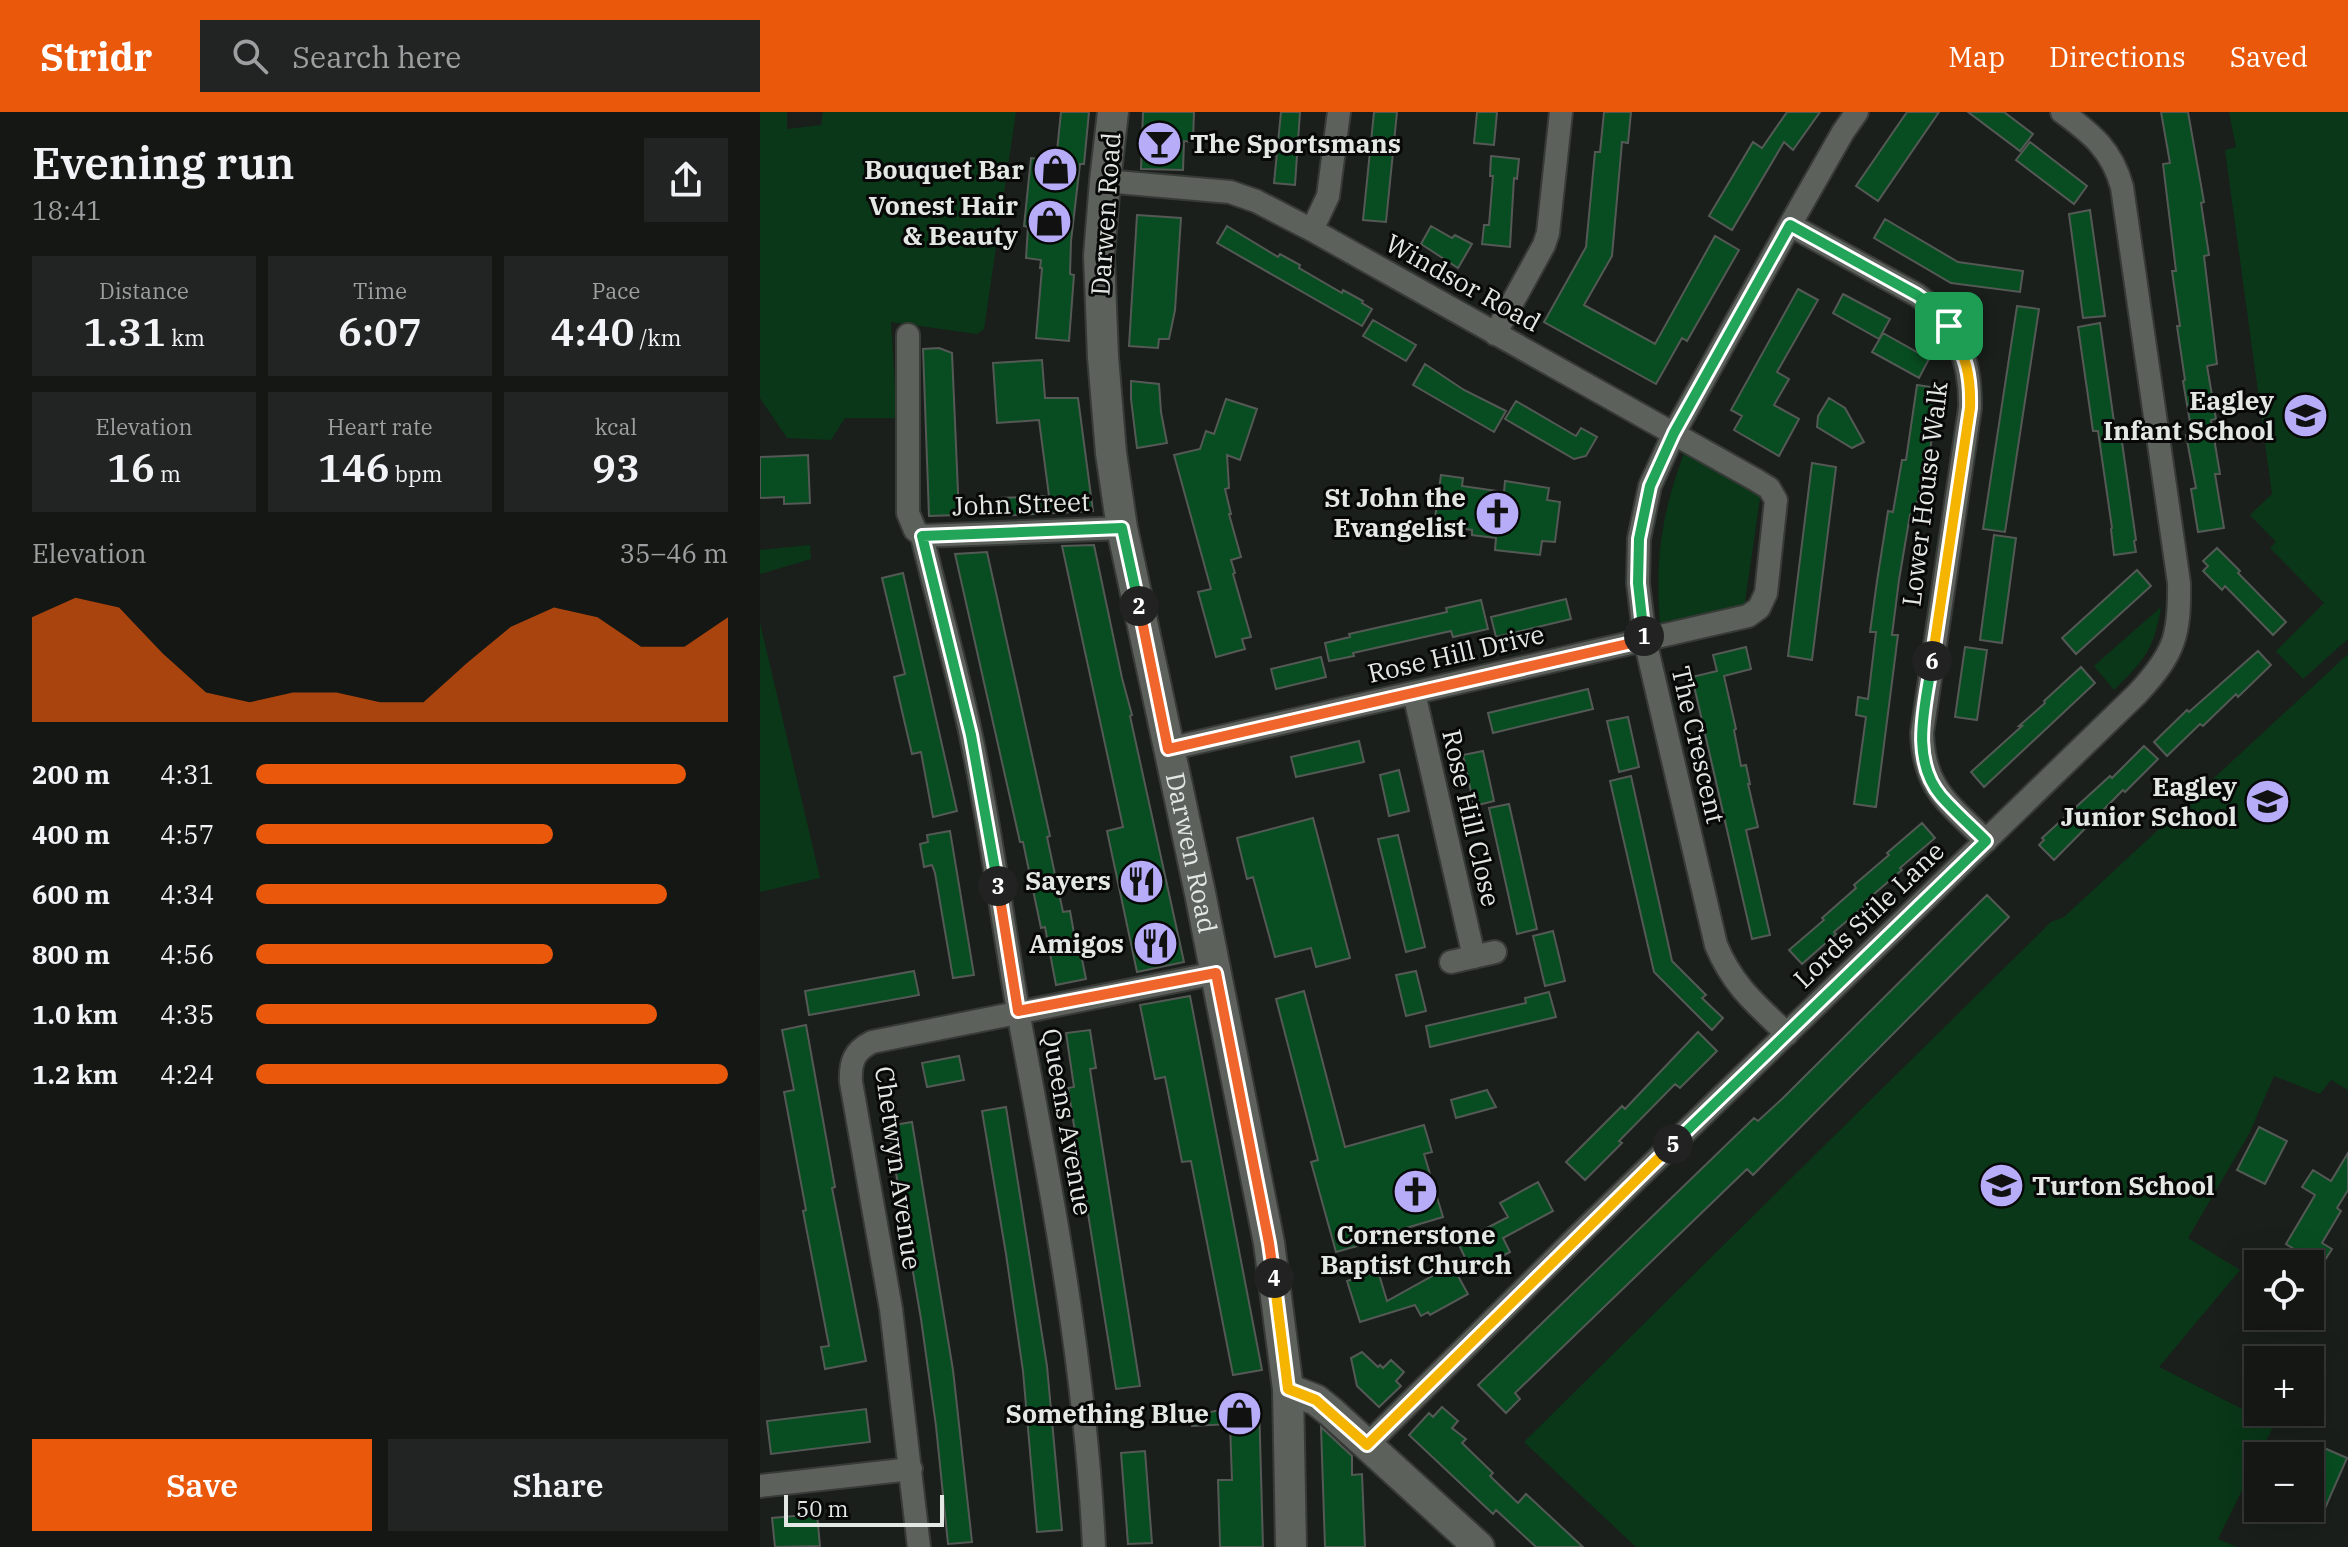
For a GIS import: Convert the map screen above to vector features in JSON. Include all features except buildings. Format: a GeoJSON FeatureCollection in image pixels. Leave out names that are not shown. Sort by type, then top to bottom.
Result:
{"type":"FeatureCollection","features":[{"type":"Feature","properties":{"kind":"main road","name":"Darwen Road"},"geometry":{"type":"LineString","coordinates":[[1113,112],[1099,256],[1099,301],[1111,453],[1122,528],[1216,973],[1269,1243],[1288,1389],[1291,1547]]}},
{"type":"Feature","properties":{"kind":"main road"},"geometry":{"type":"LineString","coordinates":[[1288,1389],[1316,1400],[1479,1547]]}},
{"type":"Feature","properties":{"kind":"street"},"geometry":{"type":"LineString","coordinates":[[1312,230],[1328,196],[1339,112]]}},
{"type":"Feature","properties":{"kind":"street"},"geometry":{"type":"LineString","coordinates":[[1495,334],[1548,233],[1561,112]]}},
{"type":"Feature","properties":{"kind":"street","name":"The Crescent"},"geometry":{"type":"LineString","coordinates":[[1787,1034],[1738,987],[1725,968],[1716,945],[1645,640],[1638,583],[1639,539],[1650,486],[1674,433],[1857,112]]}},
{"type":"Feature","properties":{"kind":"street","name":"Lords Stile Lane"},"geometry":{"type":"LineString","coordinates":[[1367,1445],[2151,678],[2171,647],[2180,613],[2179,583],[2122,187],[2116,165],[2101,144],[2062,112]]}},
{"type":"Feature","properties":{"kind":"street","name":"Windsor Road"},"geometry":{"type":"LineString","coordinates":[[1105,181],[1230,192],[1256,201],[1756,480],[1774,493],[1777,506],[1766,593],[1755,613]]}},
{"type":"Feature","properties":{"kind":"street","name":"Lower House Walk"},"geometry":{"type":"LineString","coordinates":[[1790,225],[1935,308],[1954,335],[1968,364],[1970,408],[1922,733],[1923,756],[1939,793],[1986,841]]}},
{"type":"Feature","properties":{"kind":"street","name":"Queens Avenue"},"geometry":{"type":"LineString","coordinates":[[908,335],[908,513],[915,530],[922,536],[971,735],[1062,1249],[1092,1494],[1094,1547]]}},
{"type":"Feature","properties":{"kind":"street","name":"John Street"},"geometry":{"type":"LineString","coordinates":[[922,536],[1122,528]]}},
{"type":"Feature","properties":{"kind":"street","name":"Rose Hill Drive"},"geometry":{"type":"LineString","coordinates":[[1168,749],[1755,613]]}},
{"type":"Feature","properties":{"kind":"street","name":"Rose Hill Close"},"geometry":{"type":"LineString","coordinates":[[1414,693],[1485,954],[1451,962]]}},
{"type":"Feature","properties":{"kind":"street","name":"Chetwyn Avenue"},"geometry":{"type":"LineString","coordinates":[[919,1547],[891,1309],[850,1069],[854,1057],[861,1048],[872,1042],[1216,973]]}},
{"type":"Feature","properties":{"kind":"street"},"geometry":{"type":"LineString","coordinates":[[760,1486],[911,1469]]}},
{"type":"Feature","properties":{"kind":"green space"},"geometry":{"type":"Polygon","coordinates":[[[760,112],[787,112],[787,129],[821,125],[823,112],[1016,112],[984,329],[977,334],[891,322],[897,418],[845,418],[831,440],[787,438],[760,398],[760,112]]]}},
{"type":"Feature","properties":{"kind":"green space","name":"Eagley Infant School"},"geometry":{"type":"Polygon","coordinates":[[[2229,112],[2348,112],[2348,639],[2303,679],[2276,651],[2324,603],[2270,548],[2276,542],[2250,515],[2272,494],[2225,150],[2236,147],[2229,112]]]}},
{"type":"Feature","properties":{"kind":"green space"},"geometry":{"type":"Polygon","coordinates":[[[1684,453],[1696,455],[1761,491],[1744,609],[1660,622],[1662,536],[1670,496],[1684,453]]]}},
{"type":"Feature","properties":{"kind":"green space"},"geometry":{"type":"Polygon","coordinates":[[[810,545],[811,559],[760,574],[760,550],[810,545]]]}},
{"type":"Feature","properties":{"kind":"green space"},"geometry":{"type":"Polygon","coordinates":[[[2161,607],[2155,634],[2146,653],[2114,690],[2094,666],[2161,607]]]}},
{"type":"Feature","properties":{"kind":"green space"},"geometry":{"type":"Polygon","coordinates":[[[760,623],[820,878],[760,892],[760,623]]]}},
{"type":"Feature","properties":{"kind":"green space","name":"Turton School"},"geometry":{"type":"Polygon","coordinates":[[[2348,654],[2348,1090],[2331,1080],[2320,1094],[2274,1076],[2249,1134],[2188,1238],[2240,1270],[2159,1367],[2244,1410],[2244,1426],[2274,1426],[2266,1442],[2244,1442],[2244,1486],[2218,1539],[2237,1547],[1636,1547],[1524,1442],[2051,922],[2064,917],[2348,654]]]}},
{"type":"Feature","properties":{"kind":"place","name":"The Sportsmans"},"geometry":{"type":"Point","coordinates":[1159,144]}},
{"type":"Feature","properties":{"kind":"place","name":"Bouquet Bar"},"geometry":{"type":"Point","coordinates":[1055,170]}},
{"type":"Feature","properties":{"kind":"place","name":"Vonest Hair & Beauty"},"geometry":{"type":"Point","coordinates":[1049,221]}},
{"type":"Feature","properties":{"kind":"place","name":"Eagley Infant School"},"geometry":{"type":"Point","coordinates":[2305,416]}},
{"type":"Feature","properties":{"kind":"place","name":"St John the Evangelist"},"geometry":{"type":"Point","coordinates":[1497,513]}},
{"type":"Feature","properties":{"kind":"place","name":"Eagley Junior School"},"geometry":{"type":"Point","coordinates":[2268,802]}},
{"type":"Feature","properties":{"kind":"place","name":"Sayers"},"geometry":{"type":"Point","coordinates":[1142,881]}},
{"type":"Feature","properties":{"kind":"place","name":"Amigos"},"geometry":{"type":"Point","coordinates":[1155,944]}},
{"type":"Feature","properties":{"kind":"place","name":"Turton School"},"geometry":{"type":"Point","coordinates":[2001,1186]}},
{"type":"Feature","properties":{"kind":"place","name":"Cornerstone Baptist Church"},"geometry":{"type":"Point","coordinates":[1416,1192]}},
{"type":"Feature","properties":{"kind":"place","name":"Something Blue"},"geometry":{"type":"Point","coordinates":[1240,1414]}},
{"type":"Feature","properties":{"kind":"route"},"geometry":{"type":"LineString","coordinates":[[1790,225],[1917,295],[1935,308],[1949,326],[1968,364],[1970,408],[1922,733],[1923,756],[1939,793],[1986,841],[1367,1445],[1316,1400],[1288,1389],[1269,1243],[1216,973],[1018,1011],[971,735],[922,536],[1122,528],[1168,749],[1645,640],[1638,583],[1639,539],[1650,486],[1674,433],[1790,225]]}}]}
